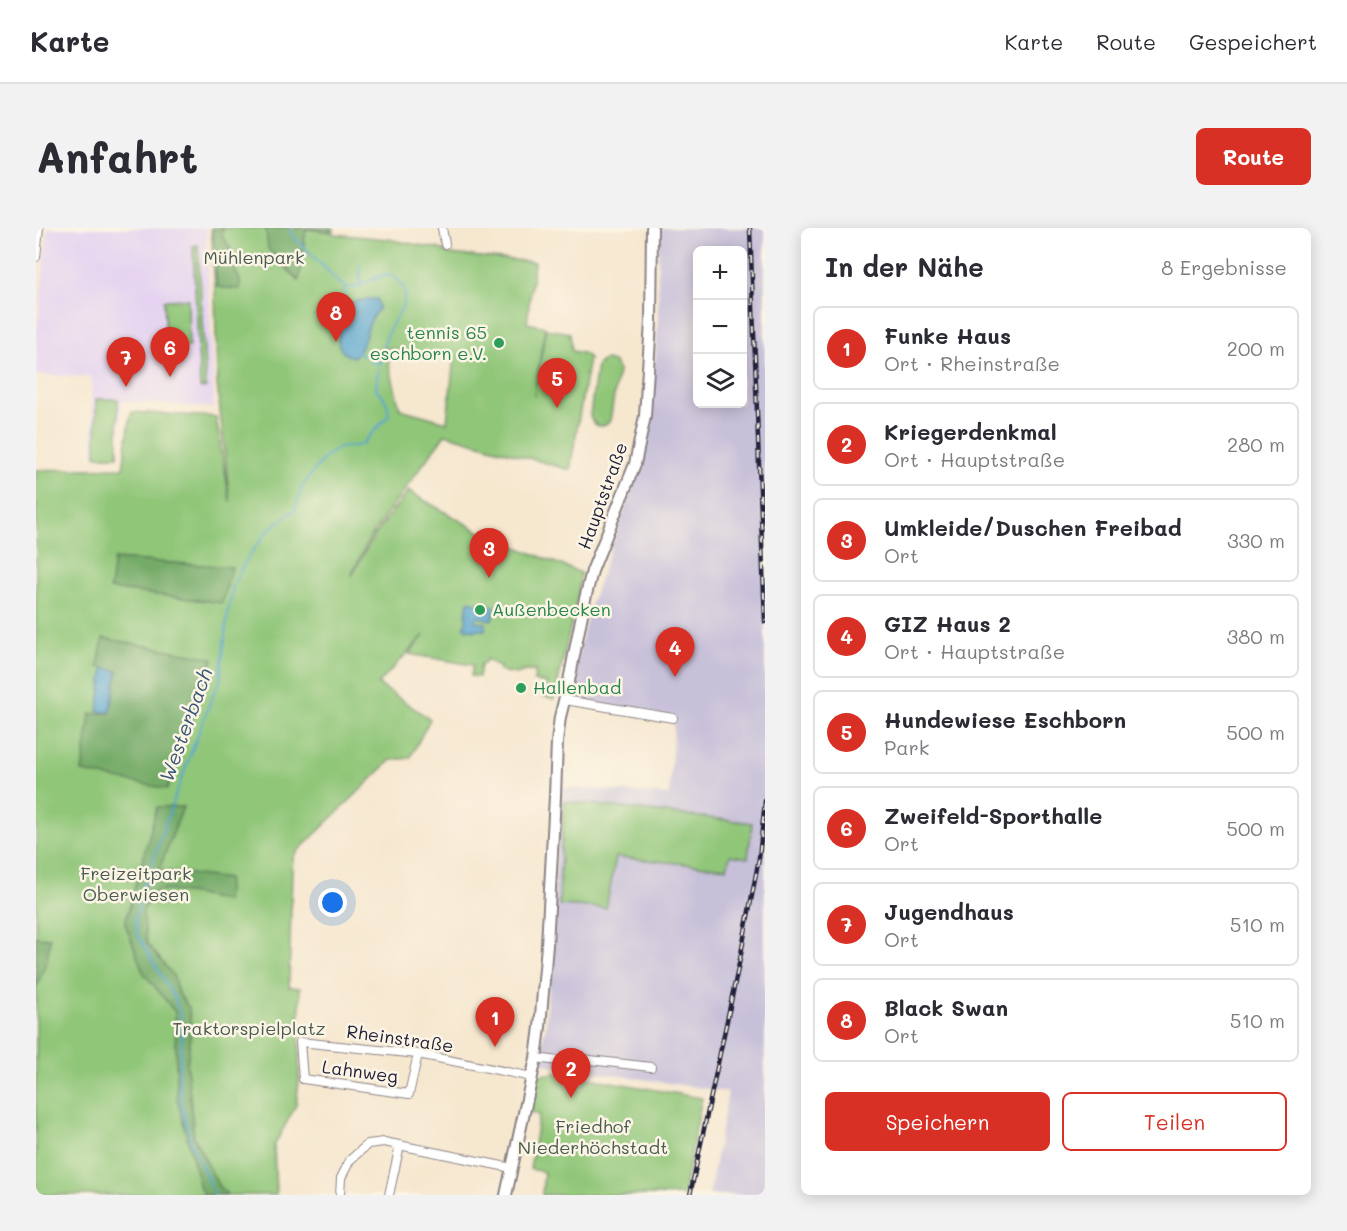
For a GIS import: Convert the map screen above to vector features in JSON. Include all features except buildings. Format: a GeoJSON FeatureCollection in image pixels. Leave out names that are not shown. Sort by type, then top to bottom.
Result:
{"type":"FeatureCollection","features":[{"type":"Feature","properties":{"kind":"street"},"geometry":{"type":"LineString","coordinates":[[36,257],[39,228]]}},
{"type":"Feature","properties":{"kind":"street"},"geometry":{"type":"LineString","coordinates":[[442,228],[445,244]]}},
{"type":"Feature","properties":{"kind":"street","name":"Hauptstraße"},"geometry":{"type":"LineString","coordinates":[[506,1195],[536,1058],[541,1020],[557,735],[592,571],[635,464],[645,416],[651,322],[652,228]]}},
{"type":"Feature","properties":{"kind":"street"},"geometry":{"type":"LineString","coordinates":[[565,699],[673,718]]}},
{"type":"Feature","properties":{"kind":"street","name":"Rheinstraße"},"geometry":{"type":"LineString","coordinates":[[300,1042],[418,1054],[532,1077]]}},
{"type":"Feature","properties":{"kind":"street","name":"Lahnweg"},"geometry":{"type":"LineString","coordinates":[[300,1042],[303,1078],[409,1094],[418,1054]]}},
{"type":"Feature","properties":{"kind":"street"},"geometry":{"type":"LineString","coordinates":[[536,1058],[574,1063],[581,1059],[651,1067]]}},
{"type":"Feature","properties":{"kind":"street"},"geometry":{"type":"LineString","coordinates":[[340,1195],[341,1178],[350,1160],[368,1144],[384,1142],[512,1168]]}},
{"type":"Feature","properties":{"kind":"street"},"geometry":{"type":"LineString","coordinates":[[389,1195],[400,1145]]}},
{"type":"Feature","properties":{"kind":"shaded area"},"geometry":{"type":"Polygon","coordinates":[[[48,228],[206,228],[214,408],[121,401],[118,457],[94,457],[91,377],[36,375],[36,342],[48,228]]]}},
{"type":"Feature","properties":{"kind":"shaded area"},"geometry":{"type":"Polygon","coordinates":[[[658,228],[765,228],[765,1195],[709,1195],[728,1092],[536,1063],[546,1026],[560,787],[669,795],[674,721],[567,703],[589,609],[648,444],[658,321],[658,228]]]}},
{"type":"Feature","properties":{"kind":"green space","name":"Freizeitpark Oberwiesen"},"geometry":{"type":"Polygon","coordinates":[[[211,228],[334,228],[334,234],[387,239],[440,249],[449,254],[534,262],[527,323],[545,327],[534,396],[546,329],[570,333],[572,351],[583,353],[589,358],[570,470],[445,434],[371,536],[352,576],[373,537],[408,491],[480,532],[581,573],[578,595],[554,699],[544,697],[547,683],[534,681],[535,671],[516,674],[499,671],[500,667],[486,659],[484,664],[481,664],[479,677],[471,676],[473,665],[409,654],[424,635],[378,684],[430,719],[410,758],[391,760],[294,855],[289,987],[300,988],[299,1081],[296,1105],[274,1146],[276,1195],[36,1195],[36,470],[123,468],[131,412],[216,417],[230,502],[217,383],[211,228]],[[385,348],[400,409],[447,422],[454,357],[385,348]],[[213,659],[98,666],[118,671],[110,713],[90,715],[167,789],[204,688],[213,659]]]}},
{"type":"Feature","properties":{"kind":"green space"},"geometry":{"type":"Polygon","coordinates":[[[212,228],[223,228],[222,236],[231,249],[232,264],[240,280],[240,289],[217,286],[212,228]]]}},
{"type":"Feature","properties":{"kind":"green space"},"geometry":{"type":"Polygon","coordinates":[[[266,228],[329,228],[332,232],[306,229],[299,281],[268,249],[266,228]]]}},
{"type":"Feature","properties":{"kind":"green space"},"geometry":{"type":"Polygon","coordinates":[[[198,245],[206,387],[200,388],[193,246],[198,245]]]}},
{"type":"Feature","properties":{"kind":"green space"},"geometry":{"type":"Polygon","coordinates":[[[188,299],[189,347],[166,348],[164,300],[188,299]]]}},
{"type":"Feature","properties":{"kind":"green space"},"geometry":{"type":"Polygon","coordinates":[[[605,360],[614,363],[618,371],[610,421],[598,426],[590,415],[597,366],[605,360]]]}},
{"type":"Feature","properties":{"kind":"green space"},"geometry":{"type":"Polygon","coordinates":[[[96,399],[118,399],[118,456],[96,456],[96,399]]]}},
{"type":"Feature","properties":{"kind":"green space"},"geometry":{"type":"Polygon","coordinates":[[[114,559],[232,567],[222,603],[110,589],[114,559]]]}},
{"type":"Feature","properties":{"kind":"green space"},"geometry":{"type":"Polygon","coordinates":[[[103,638],[213,658],[167,789],[82,772],[90,714],[110,713],[117,671],[98,667],[103,638]]]}},
{"type":"Feature","properties":{"kind":"green space"},"geometry":{"type":"Polygon","coordinates":[[[563,801],[752,823],[748,858],[730,855],[727,868],[616,857],[606,908],[559,905],[563,801]]]}},
{"type":"Feature","properties":{"kind":"green space"},"geometry":{"type":"Polygon","coordinates":[[[157,807],[183,807],[159,870],[228,879],[226,901],[162,890],[153,894],[143,911],[147,943],[173,975],[178,993],[189,1008],[191,1029],[187,1066],[194,1137],[219,1187],[228,1195],[205,1195],[200,1188],[177,1098],[175,1012],[143,972],[125,923],[157,807]]]}},
{"type":"Feature","properties":{"kind":"green space"},"geometry":{"type":"Polygon","coordinates":[[[36,937],[50,938],[47,960],[36,988],[36,937]]]}},
{"type":"Feature","properties":{"kind":"green space","name":"Friedhof Niederhöchstadt"},"geometry":{"type":"Polygon","coordinates":[[[560,1073],[702,1098],[683,1195],[542,1195],[544,1172],[530,1169],[539,1114],[529,1112],[537,1075],[560,1073]]]}},
{"type":"Feature","properties":{"kind":"water"},"geometry":{"type":"Polygon","coordinates":[[[365,299],[377,299],[379,308],[371,320],[360,349],[354,357],[349,356],[339,346],[338,337],[341,328],[331,314],[332,310],[342,310],[346,304],[365,299]]]}},
{"type":"Feature","properties":{"kind":"water","name":"Außenbecken"},"geometry":{"type":"Polygon","coordinates":[[[468,601],[495,606],[492,620],[478,617],[475,620],[486,623],[485,630],[466,630],[464,625],[468,601]]]}},
{"type":"Feature","properties":{"kind":"water"},"geometry":{"type":"Polygon","coordinates":[[[104,668],[118,671],[110,713],[98,711],[104,668]]]}},
{"type":"Feature","properties":{"kind":"waterway","name":"Westerbach"},"geometry":{"type":"LineString","coordinates":[[215,1195],[192,1145],[181,1104],[179,1076],[181,1018],[175,999],[138,935],[135,918],[174,799],[220,680],[228,610],[234,583],[247,559],[268,530],[295,510],[303,485],[325,457],[339,448],[361,445],[389,415],[386,401],[376,389],[378,373],[388,333],[402,308],[405,297],[402,285],[395,278],[387,275],[351,288],[344,286],[291,234],[291,228]]}},
{"type":"Feature","properties":{"kind":"waterway"},"geometry":{"type":"LineString","coordinates":[[360,265],[360,285]]}},
{"type":"Feature","properties":{"kind":"waterway"},"geometry":{"type":"LineString","coordinates":[[345,287],[346,304]]}},
{"type":"Feature","properties":{"kind":"waterway"},"geometry":{"type":"LineString","coordinates":[[359,352],[363,356]]}},
{"type":"Feature","properties":{"kind":"waterway"},"geometry":{"type":"LineString","coordinates":[[369,362],[380,362]]}},
{"type":"Feature","properties":{"kind":"railway"},"geometry":{"type":"LineString","coordinates":[[750,228],[765,622]]}},
{"type":"Feature","properties":{"kind":"railway"},"geometry":{"type":"LineString","coordinates":[[690,1195],[740,959],[759,858],[765,801]]}},
{"type":"Feature","properties":{"kind":"place","name":"Black Swan"},"geometry":{"type":"Point","coordinates":[336,342]}},
{"type":"Feature","properties":{"kind":"place","name":"tennis 65 eschborn e.V."},"geometry":{"type":"Point","coordinates":[499,343]}},
{"type":"Feature","properties":{"kind":"place","name":"Zweifeld-Sporthalle"},"geometry":{"type":"Point","coordinates":[170,377]}},
{"type":"Feature","properties":{"kind":"place","name":"Jugendhaus"},"geometry":{"type":"Point","coordinates":[126,387]}},
{"type":"Feature","properties":{"kind":"place","name":"Hundewiese Eschborn"},"geometry":{"type":"Point","coordinates":[557,408]}},
{"type":"Feature","properties":{"kind":"place","name":"Umkleide/Duschen Freibad"},"geometry":{"type":"Point","coordinates":[489,578]}},
{"type":"Feature","properties":{"kind":"place","name":"Außenbecken"},"geometry":{"type":"Point","coordinates":[480,610]}},
{"type":"Feature","properties":{"kind":"place","name":"GIZ Haus 2"},"geometry":{"type":"Point","coordinates":[675,677]}},
{"type":"Feature","properties":{"kind":"place","name":"Hallenbad"},"geometry":{"type":"Point","coordinates":[521,688]}},
{"type":"Feature","properties":{"kind":"place","name":"Funke Haus"},"geometry":{"type":"Point","coordinates":[495,1047]}},
{"type":"Feature","properties":{"kind":"place","name":"Kriegerdenkmal"},"geometry":{"type":"Point","coordinates":[571,1098]}},
{"type":"Feature","properties":{"kind":"park label","name":"Mühlenpark"},"geometry":{"type":"Point","coordinates":[254,258]}},
{"type":"Feature","properties":{"kind":"park label","name":"Traktorspielplatz"},"geometry":{"type":"Point","coordinates":[249,1029]}}]}
